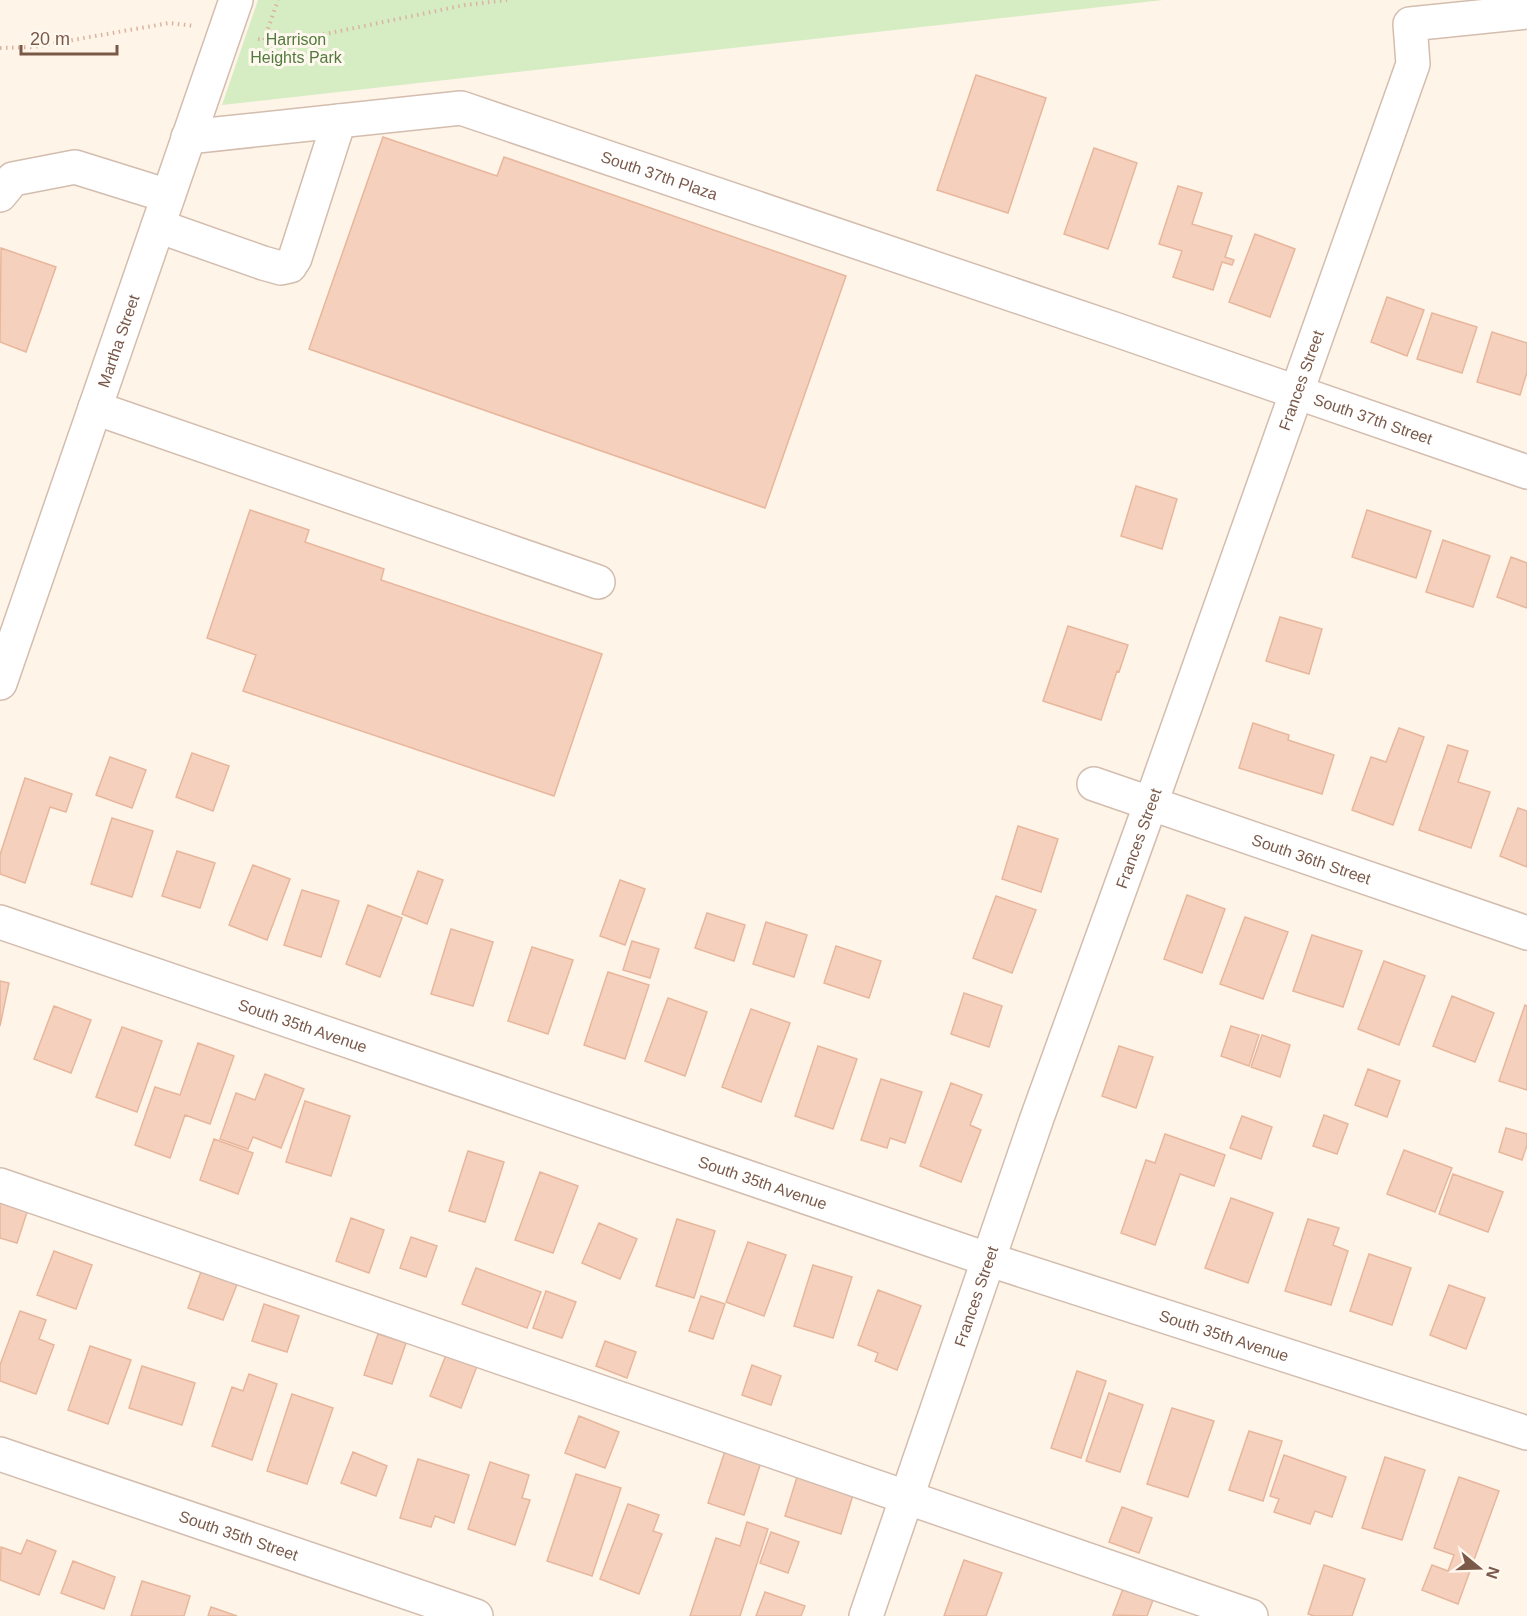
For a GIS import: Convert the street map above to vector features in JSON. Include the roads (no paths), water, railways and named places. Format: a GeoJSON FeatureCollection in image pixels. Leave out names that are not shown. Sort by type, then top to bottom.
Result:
{"type":"FeatureCollection","features":[{"type":"Feature","properties":{"kind":"street","name":"Martha Street"},"geometry":{"type":"LineString","coordinates":[[0,683],[236,0]]}},
{"type":"Feature","properties":{"kind":"street","name":"Frances Street"},"geometry":{"type":"LineString","coordinates":[[866,1616],[987,1260],[1413,64],[1410,24],[1527,12]]}},
{"type":"Feature","properties":{"kind":"street","name":"South 37th Plaza"},"geometry":{"type":"LineString","coordinates":[[188,137],[461,108],[1117,330]]}},
{"type":"Feature","properties":{"kind":"street"},"geometry":{"type":"LineString","coordinates":[[0,195],[13,178],[75,167],[263,263],[281,268],[290,266],[295,258],[339,122]]}},
{"type":"Feature","properties":{"kind":"street","name":"South 37th Street"},"geometry":{"type":"LineString","coordinates":[[1117,330],[1527,472]]}},
{"type":"Feature","properties":{"kind":"street"},"geometry":{"type":"LineString","coordinates":[[95,408],[598,582]]}},
{"type":"Feature","properties":{"kind":"street","name":"South 36th Street"},"geometry":{"type":"LineString","coordinates":[[1094,784],[1527,933]]}},
{"type":"Feature","properties":{"kind":"street","name":"South 35th Avenue"},"geometry":{"type":"LineString","coordinates":[[0,922],[987,1260],[1527,1433]]}},
{"type":"Feature","properties":{"kind":"street"},"geometry":{"type":"LineString","coordinates":[[0,1185],[1251,1616]]}},
{"type":"Feature","properties":{"kind":"street","name":"South 35th Street"},"geometry":{"type":"LineString","coordinates":[[0,1454],[476,1616]]}},
{"type":"Feature","properties":{"kind":"park label","name":"Harrison Heights Park"},"geometry":{"type":"Point","coordinates":[296,48]}}]}
